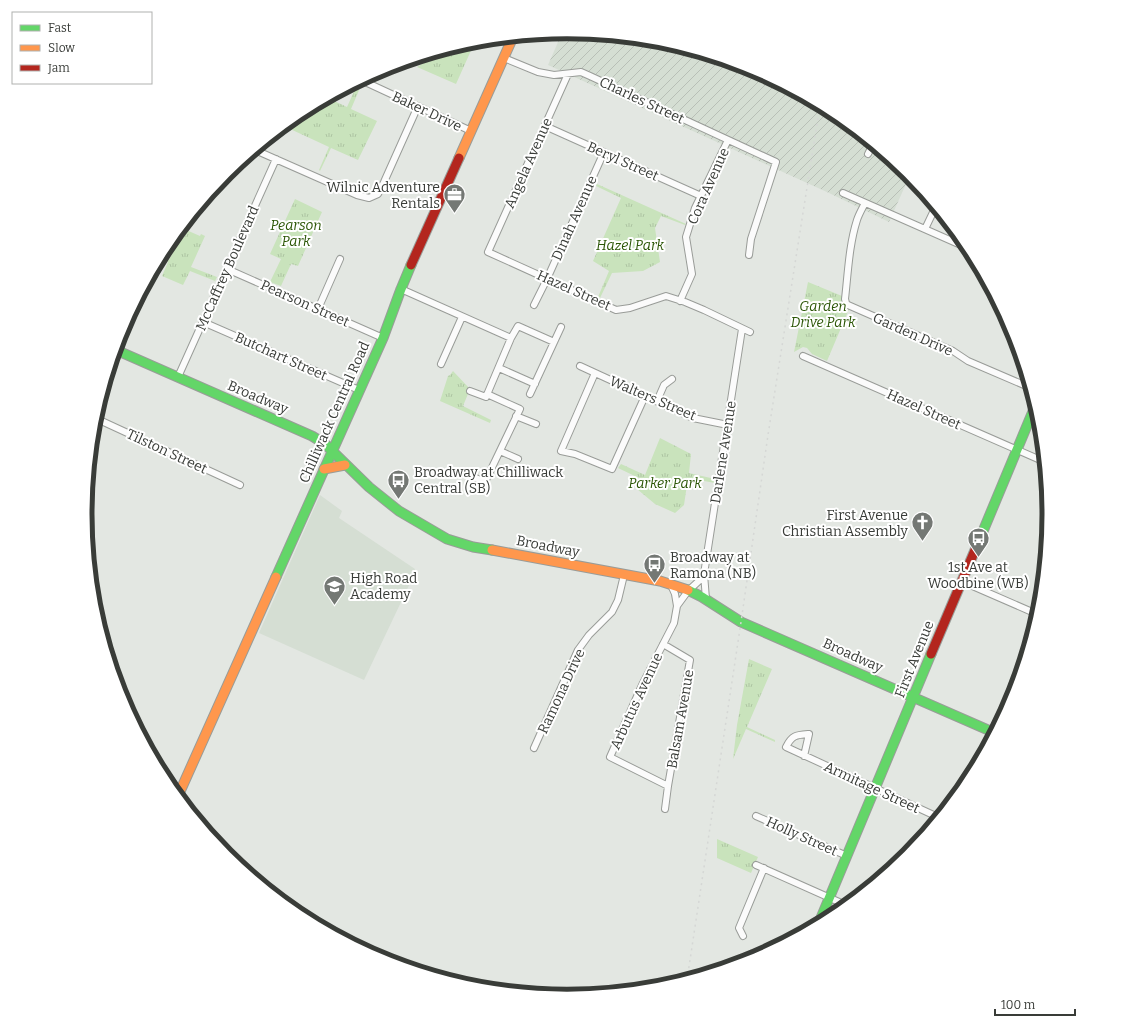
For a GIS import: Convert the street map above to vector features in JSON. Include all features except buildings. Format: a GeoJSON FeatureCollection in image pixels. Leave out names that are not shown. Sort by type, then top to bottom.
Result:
{"type":"FeatureCollection","features":[{"type":"Feature","properties":{"kind":"street","name":"Chilliwack Central Road"},"geometry":{"type":"LineString","coordinates":[[180,791],[304,517],[383,338],[401,289],[511,42]]}},
{"type":"Feature","properties":{"kind":"street","name":"Charles Street"},"geometry":{"type":"LineString","coordinates":[[504,58],[538,72],[554,75],[581,72],[776,162],[751,239],[749,255]]}},
{"type":"Feature","properties":{"kind":"street","name":"Angela Avenue"},"geometry":{"type":"LineString","coordinates":[[488,252],[568,74]]}},
{"type":"Feature","properties":{"kind":"street","name":"Baker Drive"},"geometry":{"type":"LineString","coordinates":[[368,83],[471,131]]}},
{"type":"Feature","properties":{"kind":"street"},"geometry":{"type":"LineString","coordinates":[[260,152],[357,195],[369,198],[378,194],[418,106]]}},
{"type":"Feature","properties":{"kind":"street","name":"Beryl Street"},"geometry":{"type":"LineString","coordinates":[[544,126],[702,196]]}},
{"type":"Feature","properties":{"kind":"street","name":"Cora Avenue"},"geometry":{"type":"LineString","coordinates":[[680,300],[692,274],[686,237],[695,208],[728,140]]}},
{"type":"Feature","properties":{"kind":"street"},"geometry":{"type":"LineString","coordinates":[[868,154],[871,148]]}},
{"type":"Feature","properties":{"kind":"street","name":"Dinah Avenue"},"geometry":{"type":"LineString","coordinates":[[534,305],[604,152]]}},
{"type":"Feature","properties":{"kind":"street","name":"McCaffrey Boulevard"},"geometry":{"type":"LineString","coordinates":[[178,377],[276,159]]}},
{"type":"Feature","properties":{"kind":"street"},"geometry":{"type":"LineString","coordinates":[[843,193],[959,244]]}},
{"type":"Feature","properties":{"kind":"street","name":"Garden Drive"},"geometry":{"type":"LineString","coordinates":[[865,203],[857,220],[853,236],[848,265],[845,299],[846,303],[953,351],[971,362],[1025,386]]}},
{"type":"Feature","properties":{"kind":"street"},"geometry":{"type":"LineString","coordinates":[[925,229],[934,211]]}},
{"type":"Feature","properties":{"kind":"street","name":"Hazel Street"},"geometry":{"type":"LineString","coordinates":[[488,252],[616,310],[630,308],[666,296],[704,310],[750,332]]}},
{"type":"Feature","properties":{"kind":"street"},"geometry":{"type":"LineString","coordinates":[[318,309],[340,259]]}},
{"type":"Feature","properties":{"kind":"street","name":"Pearson Street"},"geometry":{"type":"LineString","coordinates":[[227,269],[383,338]]}},
{"type":"Feature","properties":{"kind":"street"},"geometry":{"type":"LineString","coordinates":[[401,289],[511,338]]}},
{"type":"Feature","properties":{"kind":"street"},"geometry":{"type":"LineString","coordinates":[[441,364],[462,317]]}},
{"type":"Feature","properties":{"kind":"street","name":"Butchart Street"},"geometry":{"type":"LineString","coordinates":[[203,322],[359,390]]}},
{"type":"Feature","properties":{"kind":"street"},"geometry":{"type":"LineString","coordinates":[[470,391],[486,397],[511,338],[518,326],[554,342]]}},
{"type":"Feature","properties":{"kind":"street"},"geometry":{"type":"LineString","coordinates":[[530,394],[561,327]]}},
{"type":"Feature","properties":{"kind":"street","name":"Darlene Avenue"},"geometry":{"type":"LineString","coordinates":[[706,599],[704,574],[742,329]]}},
{"type":"Feature","properties":{"kind":"street","name":"Broadway"},"geometry":{"type":"LineString","coordinates":[[121,352],[312,436],[323,443],[345,465],[394,507],[447,539],[473,547],[660,581],[706,599],[737,620],[991,731]]}},
{"type":"Feature","properties":{"kind":"street","name":"Hazel Street"},"geometry":{"type":"LineString","coordinates":[[803,356],[1040,460]]}},
{"type":"Feature","properties":{"kind":"street","name":"Walters Street"},"geometry":{"type":"LineString","coordinates":[[580,366],[693,418],[728,425]]}},
{"type":"Feature","properties":{"kind":"street"},"geometry":{"type":"LineString","coordinates":[[499,368],[535,384]]}},
{"type":"Feature","properties":{"kind":"street"},"geometry":{"type":"LineString","coordinates":[[595,373],[562,451],[575,454],[612,470],[645,396]]}},
{"type":"Feature","properties":{"kind":"street"},"geometry":{"type":"LineString","coordinates":[[657,401],[664,384],[672,379]]}},
{"type":"Feature","properties":{"kind":"street"},"geometry":{"type":"LineString","coordinates":[[471,476],[486,482],[520,409],[487,394]]}},
{"type":"Feature","properties":{"kind":"street","name":"First Avenue"},"geometry":{"type":"LineString","coordinates":[[822,916],[1032,414]]}},
{"type":"Feature","properties":{"kind":"street"},"geometry":{"type":"LineString","coordinates":[[516,416],[536,424]]}},
{"type":"Feature","properties":{"kind":"street","name":"Tilston Street"},"geometry":{"type":"LineString","coordinates":[[101,421],[240,485]]}},
{"type":"Feature","properties":{"kind":"street"},"geometry":{"type":"LineString","coordinates":[[500,451],[518,458]]}},
{"type":"Feature","properties":{"kind":"street"},"geometry":{"type":"LineString","coordinates":[[324,469],[345,465]]}},
{"type":"Feature","properties":{"kind":"street"},"geometry":{"type":"LineString","coordinates":[[688,591],[701,579],[704,574]]}},
{"type":"Feature","properties":{"kind":"street","name":"Ramona Drive"},"geometry":{"type":"LineString","coordinates":[[534,748],[578,650],[589,635],[612,612],[618,600],[624,575]]}},
{"type":"Feature","properties":{"kind":"street"},"geometry":{"type":"LineString","coordinates":[[961,581],[1033,612]]}},
{"type":"Feature","properties":{"kind":"street","name":"Arbutus Avenue"},"geometry":{"type":"LineString","coordinates":[[668,786],[610,757],[643,683],[674,623],[677,606],[675,594],[671,585]]}},
{"type":"Feature","properties":{"kind":"street","name":"Arbutus Avenue"},"geometry":{"type":"LineString","coordinates":[[677,606],[688,591]]}},
{"type":"Feature","properties":{"kind":"street","name":"Balsam Avenue"},"geometry":{"type":"LineString","coordinates":[[663,644],[690,660],[665,809]]}},
{"type":"Feature","properties":{"kind":"street","name":"Armitage Street"},"geometry":{"type":"LineString","coordinates":[[804,756],[935,816]]}},
{"type":"Feature","properties":{"kind":"street","name":"Holly Street"},"geometry":{"type":"LineString","coordinates":[[756,816],[847,856]]}},
{"type":"Feature","properties":{"kind":"street"},"geometry":{"type":"LineString","coordinates":[[756,865],[841,903]]}},
{"type":"Feature","properties":{"kind":"street"},"geometry":{"type":"LineString","coordinates":[[743,936],[739,928],[764,868]]}},
{"type":"Feature","properties":{"kind":"shaded area"},"geometry":{"type":"Polygon","coordinates":[[[559,39],[568,39],[630,43],[691,55],[720,64],[778,88],[832,119],[857,137],[907,181],[889,222],[829,193],[548,65],[559,39]]]}},
{"type":"Feature","properties":{"kind":"shaded area","name":"High Road Academy"},"geometry":{"type":"Polygon","coordinates":[[[320,495],[342,511],[339,518],[415,569],[412,579],[364,680],[259,633],[320,495]]]}},
{"type":"Feature","properties":{"kind":"green space"},"geometry":{"type":"Polygon","coordinates":[[[472,49],[456,84],[417,67],[429,60],[472,49]]]}},
{"type":"Feature","properties":{"kind":"green space"},"geometry":{"type":"Polygon","coordinates":[[[360,88],[351,109],[377,121],[358,160],[331,148],[320,171],[319,170],[329,147],[290,129],[334,101],[347,107],[355,89],[360,88]]]}},
{"type":"Feature","properties":{"kind":"green space","name":"Hazel Park"},"geometry":{"type":"Polygon","coordinates":[[[597,184],[686,224],[685,225],[661,216],[655,228],[660,262],[643,271],[612,273],[600,298],[598,297],[609,271],[593,261],[621,198],[596,186],[597,184]]]}},
{"type":"Feature","properties":{"kind":"green space","name":"Pearson Park"},"geometry":{"type":"Polygon","coordinates":[[[295,199],[322,212],[298,266],[291,264],[281,286],[270,282],[281,259],[270,254],[295,199]]]}},
{"type":"Feature","properties":{"kind":"green space"},"geometry":{"type":"Polygon","coordinates":[[[186,230],[200,236],[201,234],[205,236],[191,267],[217,277],[215,281],[190,271],[183,285],[162,276],[168,262],[166,261],[167,259],[169,260],[178,242],[186,230]]]}},
{"type":"Feature","properties":{"kind":"green space","name":"Garden Drive Park"},"geometry":{"type":"Polygon","coordinates":[[[808,282],[842,296],[843,304],[849,309],[827,361],[812,354],[807,348],[803,347],[794,352],[808,282]]]}},
{"type":"Feature","properties":{"kind":"green space"},"geometry":{"type":"Polygon","coordinates":[[[453,371],[470,389],[463,406],[491,420],[490,423],[440,401],[448,376],[453,371]]]}},
{"type":"Feature","properties":{"kind":"green space","name":"Parker Park"},"geometry":{"type":"Polygon","coordinates":[[[660,438],[691,454],[689,473],[715,479],[715,483],[688,478],[684,505],[675,513],[655,504],[637,489],[641,479],[618,468],[621,464],[645,475],[660,438]]]}},
{"type":"Feature","properties":{"kind":"green space"},"geometry":{"type":"Polygon","coordinates":[[[749,659],[772,669],[747,727],[775,740],[775,742],[746,729],[733,759],[737,725],[749,659]]]}},
{"type":"Feature","properties":{"kind":"green space"},"geometry":{"type":"Polygon","coordinates":[[[717,839],[758,857],[751,873],[717,858],[717,839]]]}},
{"type":"Feature","properties":{"kind":"railway"},"geometry":{"type":"LineString","coordinates":[[688,975],[768,435],[819,111]]}},
{"type":"Feature","properties":{"kind":"traffic: fast"},"geometry":{"type":"LineString","coordinates":[[276,577],[383,338],[411,265]]}},
{"type":"Feature","properties":{"kind":"traffic: fast"},"geometry":{"type":"LineString","coordinates":[[121,352],[312,436],[325,444],[369,487],[399,511],[447,539],[473,547],[492,550]]}},
{"type":"Feature","properties":{"kind":"traffic: fast"},"geometry":{"type":"LineString","coordinates":[[981,536],[1032,413]]}},
{"type":"Feature","properties":{"kind":"traffic: fast"},"geometry":{"type":"LineString","coordinates":[[688,590],[702,597],[741,622],[991,731]]}},
{"type":"Feature","properties":{"kind":"traffic: fast"},"geometry":{"type":"LineString","coordinates":[[822,916],[931,654]]}},
{"type":"Feature","properties":{"kind":"traffic: slow"},"geometry":{"type":"LineString","coordinates":[[459,158],[511,42]]}},
{"type":"Feature","properties":{"kind":"traffic: slow"},"geometry":{"type":"LineString","coordinates":[[324,469],[345,465]]}},
{"type":"Feature","properties":{"kind":"traffic: slow"},"geometry":{"type":"LineString","coordinates":[[492,550],[660,581],[688,590]]}},
{"type":"Feature","properties":{"kind":"traffic: slow"},"geometry":{"type":"LineString","coordinates":[[180,791],[276,577]]}},
{"type":"Feature","properties":{"kind":"traffic: jam"},"geometry":{"type":"LineString","coordinates":[[411,265],[459,158]]}},
{"type":"Feature","properties":{"kind":"traffic: jam"},"geometry":{"type":"LineString","coordinates":[[931,654],[981,536]]}},
{"type":"Feature","properties":{"kind":"place","name":"Wilnic Adventure Rentals"},"geometry":{"type":"Point","coordinates":[455,214]}},
{"type":"Feature","properties":{"kind":"place","name":"Broadway at Chilliwack Central (SB)"},"geometry":{"type":"Point","coordinates":[398,500]}},
{"type":"Feature","properties":{"kind":"place","name":"First Avenue Christian Assembly"},"geometry":{"type":"Point","coordinates":[923,542]}},
{"type":"Feature","properties":{"kind":"place","name":"1st Ave at Woodbine (WB)"},"geometry":{"type":"Point","coordinates":[978,558]}},
{"type":"Feature","properties":{"kind":"place","name":"Broadway at Ramona (NB)"},"geometry":{"type":"Point","coordinates":[654,584]}},
{"type":"Feature","properties":{"kind":"place","name":"High Road Academy"},"geometry":{"type":"Point","coordinates":[335,606]}}]}
